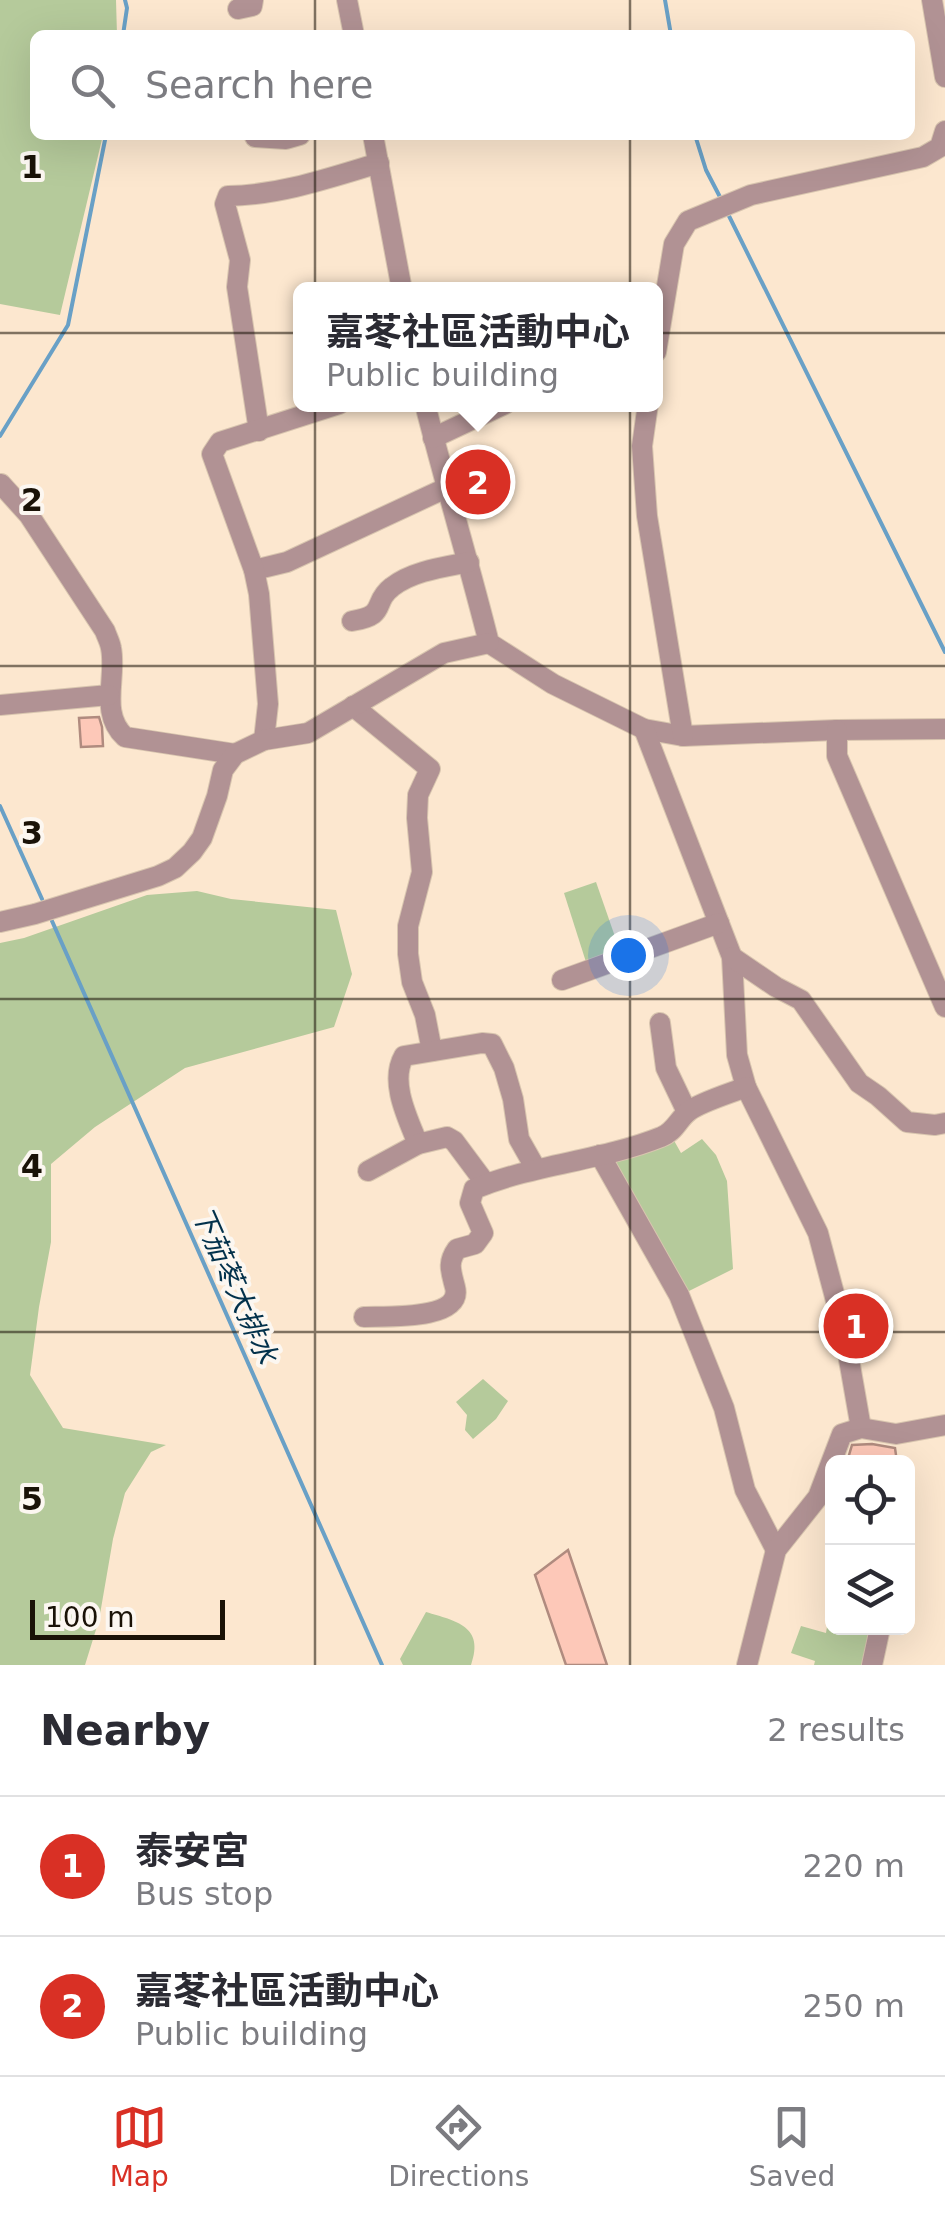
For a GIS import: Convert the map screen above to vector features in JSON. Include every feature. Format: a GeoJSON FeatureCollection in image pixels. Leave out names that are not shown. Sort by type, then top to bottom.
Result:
{"type":"FeatureCollection","features":[{"type":"Feature","properties":{"kind":"street"},"geometry":{"type":"LineString","coordinates":[[347,0],[353,30]]}},
{"type":"Feature","properties":{"kind":"street"},"geometry":{"type":"LineString","coordinates":[[932,0],[945,78]]}},
{"type":"Feature","properties":{"kind":"street"},"geometry":{"type":"LineString","coordinates":[[663,288],[674,244],[688,222],[751,195],[923,157],[940,147],[945,132]]}},
{"type":"Feature","properties":{"kind":"street"},"geometry":{"type":"LineString","coordinates":[[375,140],[401,282]]}},
{"type":"Feature","properties":{"kind":"street"},"geometry":{"type":"LineString","coordinates":[[259,432],[237,287],[240,260],[225,204],[228,196],[257,196],[292,189],[379,163]]}},
{"type":"Feature","properties":{"kind":"street"},"geometry":{"type":"LineString","coordinates":[[264,740],[268,704],[254,570],[212,454],[220,442],[316,412]]}},
{"type":"Feature","properties":{"kind":"street"},"geometry":{"type":"LineString","coordinates":[[427,412],[489,642],[553,684],[644,729],[683,736],[945,729]]}},
{"type":"Feature","properties":{"kind":"street"},"geometry":{"type":"LineString","coordinates":[[434,438],[488,412]]}},
{"type":"Feature","properties":{"kind":"street"},"geometry":{"type":"LineString","coordinates":[[647,412],[642,446],[647,516],[683,736]]}},
{"type":"Feature","properties":{"kind":"street"},"geometry":{"type":"LineString","coordinates":[[1,484],[29,515],[105,631],[112,649],[109,696],[116,728],[125,737],[235,754]]}},
{"type":"Feature","properties":{"kind":"street"},"geometry":{"type":"LineString","coordinates":[[254,570],[286,562],[446,488]]}},
{"type":"Feature","properties":{"kind":"street"},"geometry":{"type":"LineString","coordinates":[[352,621],[370,618],[395,584],[469,562]]}},
{"type":"Feature","properties":{"kind":"street"},"geometry":{"type":"LineString","coordinates":[[0,922],[175,868],[202,838],[223,770],[235,754],[264,740],[308,732],[444,654],[489,642]]}},
{"type":"Feature","properties":{"kind":"street"},"geometry":{"type":"LineString","coordinates":[[0,705],[109,696]]}},
{"type":"Feature","properties":{"kind":"street"},"geometry":{"type":"LineString","coordinates":[[353,706],[430,769],[418,795],[422,872],[408,926],[408,954],[432,1050]]}},
{"type":"Feature","properties":{"kind":"street"},"geometry":{"type":"LineString","coordinates":[[644,729],[732,957],[737,1054],[746,1087],[818,1233],[844,1331],[861,1428]]}},
{"type":"Feature","properties":{"kind":"street"},"geometry":{"type":"LineString","coordinates":[[837,730],[837,756],[945,1006]]}},
{"type":"Feature","properties":{"kind":"street"},"geometry":{"type":"LineString","coordinates":[[562,980],[719,923]]}},
{"type":"Feature","properties":{"kind":"street"},"geometry":{"type":"LineString","coordinates":[[732,957],[800,1000],[859,1083],[907,1122],[945,1123]]}},
{"type":"Feature","properties":{"kind":"street"},"geometry":{"type":"LineString","coordinates":[[660,1023],[666,1068],[687,1112]]}},
{"type":"Feature","properties":{"kind":"street"},"geometry":{"type":"LineString","coordinates":[[418,1144],[403,1106],[398,1067],[404,1056],[492,1044],[513,1098],[519,1139],[536,1169]]}},
{"type":"Feature","properties":{"kind":"street"},"geometry":{"type":"LineString","coordinates":[[364,1317],[412,1316],[443,1310],[454,1300],[457,1291],[450,1276],[450,1258],[457,1248],[475,1244],[483,1233],[470,1203],[474,1189],[665,1136],[687,1112],[746,1087]]}},
{"type":"Feature","properties":{"kind":"street"},"geometry":{"type":"LineString","coordinates":[[368,1171],[418,1144],[447,1137],[486,1184]]}},
{"type":"Feature","properties":{"kind":"street"},"geometry":{"type":"LineString","coordinates":[[600,1155],[679,1296],[724,1408],[744,1490],[776,1550]]}},
{"type":"Feature","properties":{"kind":"street"},"geometry":{"type":"LineString","coordinates":[[747,1665],[776,1550],[818,1497],[842,1434],[861,1428],[896,1434],[945,1425]]}},
{"type":"Feature","properties":{"kind":"street"},"geometry":{"type":"LineString","coordinates":[[872,1665],[878,1635]]}},
{"type":"Feature","properties":{"kind":"green space"},"geometry":{"type":"Polygon","coordinates":[[[0,0],[116,0],[117,30],[30,30],[30,140],[102,140],[60,315],[0,304],[0,0]]]}},
{"type":"Feature","properties":{"kind":"green space"},"geometry":{"type":"Polygon","coordinates":[[[596,882],[620,951],[586,962],[564,893],[596,882]]]}},
{"type":"Feature","properties":{"kind":"green space"},"geometry":{"type":"Polygon","coordinates":[[[197,891],[231,899],[336,910],[352,974],[334,1027],[185,1068],[95,1127],[51,1164],[51,1242],[30,1375],[63,1428],[166,1445],[151,1452],[125,1493],[99,1620],[85,1665],[0,1665],[0,943],[147,895],[197,891]]]}},
{"type":"Feature","properties":{"kind":"green space"},"geometry":{"type":"Polygon","coordinates":[[[672,1137],[681,1153],[702,1139],[716,1155],[727,1181],[733,1269],[685,1293],[612,1164],[672,1137]]]}},
{"type":"Feature","properties":{"kind":"green space"},"geometry":{"type":"Polygon","coordinates":[[[483,1379],[508,1401],[496,1419],[473,1439],[465,1430],[467,1415],[456,1402],[483,1379]]]}},
{"type":"Feature","properties":{"kind":"green space"},"geometry":{"type":"Polygon","coordinates":[[[426,1612],[457,1622],[471,1633],[471,1665],[403,1665],[400,1659],[426,1612]]]}},
{"type":"Feature","properties":{"kind":"green space"},"geometry":{"type":"Polygon","coordinates":[[[801,1626],[825,1635],[874,1635],[868,1665],[814,1665],[815,1661],[791,1653],[801,1626]]]}},
{"type":"Feature","properties":{"kind":"building"},"geometry":{"type":"Polygon","coordinates":[[[99,717],[103,746],[81,747],[79,718],[99,717]]]}},
{"type":"Feature","properties":{"kind":"building"},"geometry":{"type":"Polygon","coordinates":[[[852,1445],[895,1448],[896,1455],[849,1455],[852,1445]]]}},
{"type":"Feature","properties":{"kind":"building"},"geometry":{"type":"Polygon","coordinates":[[[568,1550],[607,1665],[566,1665],[535,1575],[568,1550]]]}},
{"type":"Feature","properties":{"kind":"waterway","name":"下茄苳大排水"},"geometry":{"type":"LineString","coordinates":[[124,30],[125,0]]}},
{"type":"Feature","properties":{"kind":"waterway"},"geometry":{"type":"LineString","coordinates":[[665,0],[670,30]]}},
{"type":"Feature","properties":{"kind":"waterway","name":"下茄苳大排水"},"geometry":{"type":"LineString","coordinates":[[0,436],[68,325],[105,140]]}},
{"type":"Feature","properties":{"kind":"waterway"},"geometry":{"type":"LineString","coordinates":[[697,140],[720,197]]}},
{"type":"Feature","properties":{"kind":"waterway"},"geometry":{"type":"LineString","coordinates":[[729,216],[945,652]]}},
{"type":"Feature","properties":{"kind":"waterway","name":"下茄苳大排水"},"geometry":{"type":"LineString","coordinates":[[0,806],[42,899]]}},
{"type":"Feature","properties":{"kind":"waterway","name":"下茄苳大排水"},"geometry":{"type":"LineString","coordinates":[[52,921],[382,1665]]}},
{"type":"Feature","properties":{"kind":"place","name":"嘉苳社區活動中心"},"geometry":{"type":"Point","coordinates":[478,482]}},
{"type":"Feature","properties":{"kind":"place","name":"泰安宮"},"geometry":{"type":"Point","coordinates":[856,1326]}}]}
